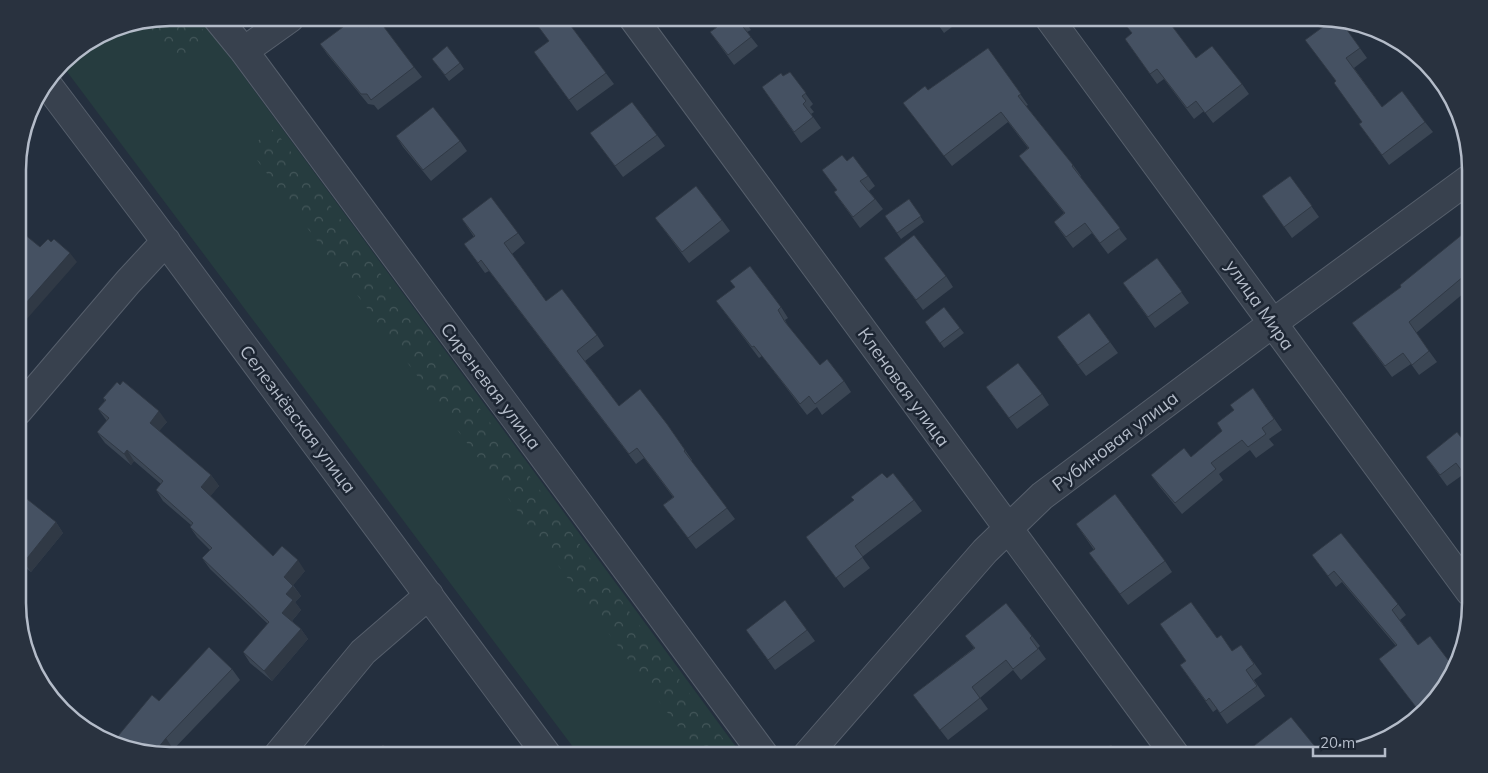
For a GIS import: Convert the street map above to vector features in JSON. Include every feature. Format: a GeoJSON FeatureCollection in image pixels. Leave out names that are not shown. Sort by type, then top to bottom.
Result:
{"type":"FeatureCollection","features":[{"type":"Feature","properties":{"kind":"street","name":"Сиреневая улица"},"geometry":{"type":"LineString","coordinates":[[224,26],[244,51],[758,746]]}},
{"type":"Feature","properties":{"kind":"street"},"geometry":{"type":"LineString","coordinates":[[244,51],[279,26]]}},
{"type":"Feature","properties":{"kind":"street","name":"Кленовая улица"},"geometry":{"type":"LineString","coordinates":[[639,26],[1168,746]]}},
{"type":"Feature","properties":{"kind":"street","name":"улица Мира"},"geometry":{"type":"LineString","coordinates":[[1055,26],[1462,581]]}},
{"type":"Feature","properties":{"kind":"street","name":"Селезнёвская улица"},"geometry":{"type":"LineString","coordinates":[[51,90],[166,241],[541,747]]}},
{"type":"Feature","properties":{"kind":"street","name":"Рубиновая улица"},"geometry":{"type":"LineString","coordinates":[[814,746],[985,551],[1042,496],[1273,322],[1462,184]]}},
{"type":"Feature","properties":{"kind":"street"},"geometry":{"type":"LineString","coordinates":[[26,401],[128,282],[166,241]]}},
{"type":"Feature","properties":{"kind":"street"},"geometry":{"type":"LineString","coordinates":[[285,747],[363,652],[429,595]]}},
{"type":"Feature","properties":{"kind":"green space"},"geometry":{"type":"Polygon","coordinates":[[[200,26],[209,38],[177,64],[150,27],[200,26]]]}},
{"type":"Feature","properties":{"kind":"green space"},"geometry":{"type":"Polygon","coordinates":[[[207,26],[736,747],[573,747],[66,71],[90,51],[107,41],[133,31],[152,27],[207,26]]]}},
{"type":"Feature","properties":{"kind":"green space"},"geometry":{"type":"Polygon","coordinates":[[[274,129],[729,747],[693,747],[248,148],[274,129]]]}},
{"type":"Feature","properties":{"kind":"building"},"geometry":{"type":"Polygon","coordinates":[[[344,26],[383,26],[414,67],[371,100],[367,94],[361,94],[320,44],[344,26]]]}},
{"type":"Feature","properties":{"kind":"building"},"geometry":{"type":"Polygon","coordinates":[[[538,26],[571,26],[606,73],[569,100],[534,52],[549,41],[538,26]]]}},
{"type":"Feature","properties":{"kind":"building"},"geometry":{"type":"Polygon","coordinates":[[[742,26],[751,37],[728,55],[710,32],[717,27],[742,26]]]}},
{"type":"Feature","properties":{"kind":"building"},"geometry":{"type":"Polygon","coordinates":[[[1126,26],[1172,26],[1196,58],[1212,46],[1242,84],[1205,113],[1196,101],[1187,108],[1157,69],[1150,74],[1125,39],[1132,33],[1126,26]]]}},
{"type":"Feature","properties":{"kind":"building"},"geometry":{"type":"Polygon","coordinates":[[[1323,27],[1346,29],[1360,48],[1346,58],[1382,107],[1402,91],[1425,122],[1382,155],[1359,124],[1362,122],[1334,83],[1336,81],[1305,40],[1323,27]]]}},
{"type":"Feature","properties":{"kind":"building"},"geometry":{"type":"Polygon","coordinates":[[[447,46],[460,63],[445,75],[432,59],[447,46]]]}},
{"type":"Feature","properties":{"kind":"building"},"geometry":{"type":"Polygon","coordinates":[[[988,48],[1021,94],[1018,96],[1120,228],[1100,243],[1085,223],[1066,237],[1054,222],[1065,213],[1019,156],[1029,148],[1001,112],[944,156],[903,103],[925,86],[928,90],[988,48]]]}},
{"type":"Feature","properties":{"kind":"building"},"geometry":{"type":"Polygon","coordinates":[[[790,72],[806,93],[802,96],[806,101],[803,104],[813,117],[794,132],[762,87],[781,73],[783,76],[790,72]]]}},
{"type":"Feature","properties":{"kind":"building"},"geometry":{"type":"Polygon","coordinates":[[[632,102],[657,135],[615,166],[590,133],[632,102]]]}},
{"type":"Feature","properties":{"kind":"building"},"geometry":{"type":"Polygon","coordinates":[[[433,107],[460,141],[423,170],[396,136],[433,107]]]}},
{"type":"Feature","properties":{"kind":"building"},"geometry":{"type":"Polygon","coordinates":[[[842,155],[847,161],[853,156],[868,176],[860,181],[875,199],[853,217],[834,192],[837,190],[822,170],[842,155]]]}},
{"type":"Feature","properties":{"kind":"building"},"geometry":{"type":"Polygon","coordinates":[[[1290,176],[1312,206],[1284,227],[1262,196],[1290,176]]]}},
{"type":"Feature","properties":{"kind":"building"},"geometry":{"type":"Polygon","coordinates":[[[696,186],[722,220],[682,252],[655,218],[696,186]]]}},
{"type":"Feature","properties":{"kind":"building"},"geometry":{"type":"Polygon","coordinates":[[[491,197],[518,233],[504,243],[546,301],[562,289],[597,335],[577,351],[619,406],[640,389],[727,508],[688,538],[663,505],[674,497],[637,448],[629,454],[481,260],[478,263],[464,244],[475,236],[462,219],[491,197]]]}},
{"type":"Feature","properties":{"kind":"building"},"geometry":{"type":"Polygon","coordinates":[[[909,199],[921,216],[897,233],[885,216],[909,199]]]}},
{"type":"Feature","properties":{"kind":"building"},"geometry":{"type":"Polygon","coordinates":[[[914,235],[946,276],[916,300],[884,258],[914,235]]]}},
{"type":"Feature","properties":{"kind":"building"},"geometry":{"type":"Polygon","coordinates":[[[1462,235],[1462,278],[1409,322],[1429,351],[1412,365],[1403,353],[1385,366],[1352,323],[1401,287],[1400,285],[1462,235]]]}},
{"type":"Feature","properties":{"kind":"building"},"geometry":{"type":"Polygon","coordinates":[[[27,236],[40,247],[48,239],[51,242],[54,239],[70,253],[27,302],[27,236]]]}},
{"type":"Feature","properties":{"kind":"building"},"geometry":{"type":"Polygon","coordinates":[[[1157,258],[1182,292],[1148,317],[1123,283],[1157,258]]]}},
{"type":"Feature","properties":{"kind":"building"},"geometry":{"type":"Polygon","coordinates":[[[750,266],[781,307],[778,310],[785,322],[820,365],[827,359],[844,381],[815,404],[809,396],[800,404],[716,301],[735,287],[730,281],[750,266]]]}},
{"type":"Feature","properties":{"kind":"building"},"geometry":{"type":"Polygon","coordinates":[[[944,307],[960,328],[940,343],[925,322],[944,307]]]}},
{"type":"Feature","properties":{"kind":"building"},"geometry":{"type":"Polygon","coordinates":[[[1089,313],[1110,342],[1078,365],[1057,337],[1089,313]]]}},
{"type":"Feature","properties":{"kind":"building"},"geometry":{"type":"Polygon","coordinates":[[[1018,363],[1042,394],[1009,418],[986,387],[1018,363]]]}},
{"type":"Feature","properties":{"kind":"building"},"geometry":{"type":"Polygon","coordinates":[[[123,381],[159,411],[150,423],[211,475],[201,487],[273,556],[282,546],[298,560],[284,577],[293,586],[286,594],[293,600],[282,613],[301,629],[264,671],[243,652],[269,622],[202,558],[212,548],[190,527],[193,523],[156,490],[163,481],[127,450],[124,454],[97,432],[109,418],[98,409],[106,400],[103,398],[117,382],[120,385],[123,381]]]}},
{"type":"Feature","properties":{"kind":"building"},"geometry":{"type":"Polygon","coordinates":[[[1253,388],[1274,419],[1262,428],[1266,434],[1248,447],[1242,440],[1211,463],[1216,469],[1175,503],[1151,475],[1184,448],[1191,457],[1222,431],[1217,423],[1234,410],[1230,405],[1253,388]]]}},
{"type":"Feature","properties":{"kind":"building"},"geometry":{"type":"Polygon","coordinates":[[[1457,432],[1462,439],[1462,471],[1456,463],[1440,475],[1426,457],[1457,432]]]}},
{"type":"Feature","properties":{"kind":"building"},"geometry":{"type":"Polygon","coordinates":[[[882,473],[887,478],[893,473],[914,500],[855,546],[863,557],[836,578],[806,537],[854,500],[851,497],[882,473]]]}},
{"type":"Feature","properties":{"kind":"building"},"geometry":{"type":"Polygon","coordinates":[[[1115,494],[1165,561],[1120,594],[1089,553],[1095,549],[1076,524],[1115,494]]]}},
{"type":"Feature","properties":{"kind":"building"},"geometry":{"type":"Polygon","coordinates":[[[26,498],[56,522],[26,559],[26,498]]]}},
{"type":"Feature","properties":{"kind":"building"},"geometry":{"type":"Polygon","coordinates":[[[1341,533],[1398,604],[1392,610],[1418,645],[1430,636],[1449,661],[1437,683],[1416,708],[1379,659],[1397,645],[1334,571],[1328,576],[1312,555],[1341,533]]]}},
{"type":"Feature","properties":{"kind":"building"},"geometry":{"type":"Polygon","coordinates":[[[785,600],[807,630],[768,660],[746,630],[785,600]]]}},
{"type":"Feature","properties":{"kind":"building"},"geometry":{"type":"Polygon","coordinates":[[[1191,602],[1217,638],[1221,635],[1232,651],[1241,645],[1254,664],[1246,670],[1257,686],[1220,713],[1209,698],[1206,701],[1180,665],[1186,661],[1160,624],[1191,602]]]}},
{"type":"Feature","properties":{"kind":"building"},"geometry":{"type":"Polygon","coordinates":[[[1006,603],[1032,636],[1030,638],[1038,649],[1013,669],[1006,660],[972,687],[980,698],[940,730],[913,695],[975,648],[965,636],[1006,603]]]}},
{"type":"Feature","properties":{"kind":"building"},"geometry":{"type":"Polygon","coordinates":[[[209,647],[232,669],[160,746],[142,744],[118,736],[152,695],[159,701],[209,647]]]}},
{"type":"Feature","properties":{"kind":"building"},"geometry":{"type":"Polygon","coordinates":[[[1291,717],[1315,746],[1254,746],[1291,717]]]}}]}
